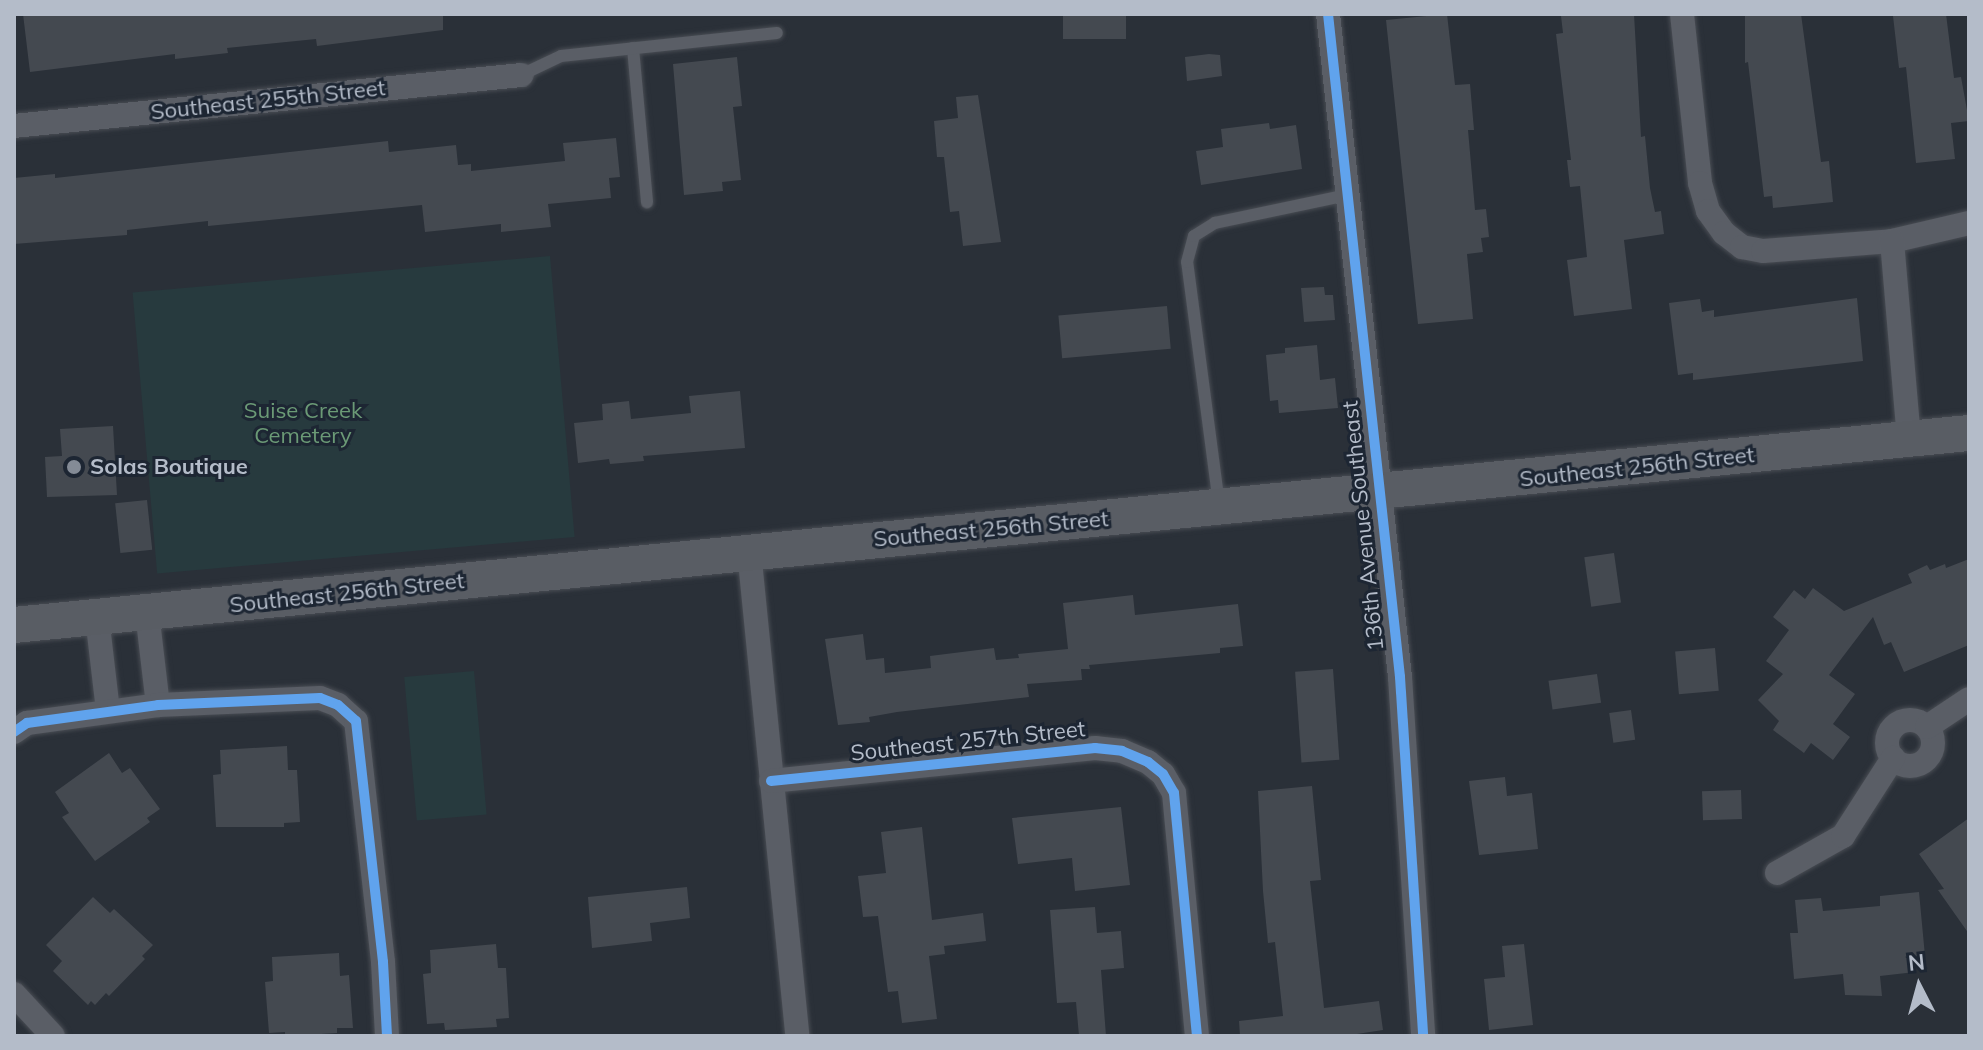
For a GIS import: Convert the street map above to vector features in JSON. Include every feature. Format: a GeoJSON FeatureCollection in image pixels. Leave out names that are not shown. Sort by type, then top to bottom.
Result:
{"type":"FeatureCollection","features":[{"type":"Feature","properties":{"kind":"main road","name":"Southeast 256th Street"},"geometry":{"type":"LineString","coordinates":[[14,625],[1969,433]]}},
{"type":"Feature","properties":{"kind":"street","name":"136th Avenue Southeast"},"geometry":{"type":"LineString","coordinates":[[1328,14],[1400,677],[1423,1036]]}},
{"type":"Feature","properties":{"kind":"street"},"geometry":{"type":"LineString","coordinates":[[1682,14],[1700,183],[1708,211],[1724,233],[1742,247],[1763,251],[1892,241],[1969,223]]}},
{"type":"Feature","properties":{"kind":"street","name":"Southeast 255th Street"},"geometry":{"type":"LineString","coordinates":[[14,126],[521,75]]}},
{"type":"Feature","properties":{"kind":"street"},"geometry":{"type":"LineString","coordinates":[[1892,241],[1909,439]]}},
{"type":"Feature","properties":{"kind":"street"},"geometry":{"type":"LineString","coordinates":[[749,551],[797,1036]]}},
{"type":"Feature","properties":{"kind":"street"},"geometry":{"type":"LineString","coordinates":[[147,612],[158,705]]}},
{"type":"Feature","properties":{"kind":"street"},"geometry":{"type":"LineString","coordinates":[[97,617],[108,711]]}},
{"type":"Feature","properties":{"kind":"street"},"geometry":{"type":"LineString","coordinates":[[14,732],[27,723],[158,705],[320,698],[338,705],[356,721],[383,962],[387,1036]]}},
{"type":"Feature","properties":{"kind":"street"},"geometry":{"type":"LineString","coordinates":[[1777,873],[1843,836],[1893,758],[1909,766],[1925,760],[1933,744],[1927,727],[1969,699]]}},
{"type":"Feature","properties":{"kind":"street","name":"Southeast 257th Street"},"geometry":{"type":"LineString","coordinates":[[771,781],[1095,748],[1122,751],[1148,762],[1163,774],[1174,793],[1197,1036]]}},
{"type":"Feature","properties":{"kind":"street"},"geometry":{"type":"LineString","coordinates":[[14,994],[53,1036]]}},
{"type":"Feature","properties":{"kind":"lane"},"geometry":{"type":"LineString","coordinates":[[521,75],[561,56],[777,33]]}},
{"type":"Feature","properties":{"kind":"lane"},"geometry":{"type":"LineString","coordinates":[[633,48],[647,202]]}},
{"type":"Feature","properties":{"kind":"lane"},"geometry":{"type":"LineString","coordinates":[[1219,508],[1187,262],[1194,236],[1215,223],[1348,195]]}},
{"type":"Feature","properties":{"kind":"green space","name":"Suise Creek Cemetery"},"geometry":{"type":"Polygon","coordinates":[[[550,256],[575,537],[157,573],[133,293],[550,256]]]}},
{"type":"Feature","properties":{"kind":"green space"},"geometry":{"type":"Polygon","coordinates":[[[474,671],[487,814],[417,821],[404,677],[474,671]]]}},
{"type":"Feature","properties":{"kind":"building"},"geometry":{"type":"Polygon","coordinates":[[[23,14],[443,14],[443,30],[317,46],[316,39],[227,48],[228,53],[175,59],[175,54],[30,72],[23,14]]]}},
{"type":"Feature","properties":{"kind":"building"},"geometry":{"type":"Polygon","coordinates":[[[1063,14],[1126,14],[1126,39],[1063,39],[1063,14]]]}},
{"type":"Feature","properties":{"kind":"building"},"geometry":{"type":"Polygon","coordinates":[[[1447,14],[1455,85],[1470,84],[1474,130],[1468,130],[1475,210],[1486,209],[1489,237],[1481,238],[1483,252],[1467,254],[1473,319],[1418,324],[1386,20],[1447,14]]]}},
{"type":"Feature","properties":{"kind":"building"},"geometry":{"type":"Polygon","coordinates":[[[1634,14],[1641,137],[1645,136],[1650,188],[1655,212],[1661,211],[1664,234],[1624,240],[1632,309],[1574,316],[1567,260],[1587,257],[1580,186],[1570,187],[1567,160],[1571,160],[1556,34],[1563,33],[1561,16],[1634,14]]]}},
{"type":"Feature","properties":{"kind":"building"},"geometry":{"type":"Polygon","coordinates":[[[1745,14],[1801,14],[1821,162],[1829,161],[1833,202],[1773,208],[1772,196],[1764,197],[1748,62],[1745,63],[1745,14]]]}},
{"type":"Feature","properties":{"kind":"building"},"geometry":{"type":"Polygon","coordinates":[[[1946,14],[1954,78],[1961,77],[1969,121],[1951,123],[1955,159],[1916,163],[1906,67],[1899,68],[1893,16],[1946,14]]]}},
{"type":"Feature","properties":{"kind":"building"},"geometry":{"type":"Polygon","coordinates":[[[1220,55],[1222,76],[1187,81],[1185,57],[1220,55]]]}},
{"type":"Feature","properties":{"kind":"building"},"geometry":{"type":"Polygon","coordinates":[[[737,57],[742,106],[733,107],[741,180],[722,182],[723,191],[684,195],[673,64],[737,57]]]}},
{"type":"Feature","properties":{"kind":"building"},"geometry":{"type":"Polygon","coordinates":[[[978,95],[1001,242],[963,246],[959,211],[950,212],[944,157],[937,157],[934,121],[958,118],[956,97],[978,95]]]}},
{"type":"Feature","properties":{"kind":"building"},"geometry":{"type":"Polygon","coordinates":[[[1269,123],[1270,129],[1296,125],[1302,169],[1201,185],[1196,151],[1223,147],[1221,129],[1269,123]]]}},
{"type":"Feature","properties":{"kind":"building"},"geometry":{"type":"Polygon","coordinates":[[[616,138],[620,177],[609,178],[611,198],[548,204],[551,227],[501,232],[501,224],[425,232],[422,205],[208,226],[208,221],[127,230],[127,235],[14,244],[14,178],[55,174],[55,178],[388,141],[389,152],[456,145],[458,165],[471,164],[471,171],[565,161],[563,143],[616,138]]]}},
{"type":"Feature","properties":{"kind":"building"},"geometry":{"type":"Polygon","coordinates":[[[1324,287],[1325,295],[1333,295],[1335,320],[1304,322],[1301,288],[1324,287]]]}},
{"type":"Feature","properties":{"kind":"building"},"geometry":{"type":"Polygon","coordinates":[[[1857,298],[1863,361],[1693,380],[1693,373],[1678,375],[1669,303],[1700,299],[1702,312],[1714,310],[1714,317],[1857,298]]]}},
{"type":"Feature","properties":{"kind":"building"},"geometry":{"type":"Polygon","coordinates":[[[1167,306],[1171,349],[1062,358],[1058,315],[1167,306]]]}},
{"type":"Feature","properties":{"kind":"building"},"geometry":{"type":"Polygon","coordinates":[[[1317,345],[1320,380],[1335,378],[1338,408],[1279,413],[1278,400],[1270,401],[1266,355],[1285,353],[1285,348],[1317,345]]]}},
{"type":"Feature","properties":{"kind":"building"},"geometry":{"type":"Polygon","coordinates":[[[740,391],[745,448],[643,456],[644,461],[610,464],[609,459],[578,463],[574,423],[603,420],[602,404],[629,401],[631,419],[691,413],[689,396],[740,391]]]}},
{"type":"Feature","properties":{"kind":"building"},"geometry":{"type":"Polygon","coordinates":[[[113,426],[117,495],[47,497],[45,457],[62,456],[60,429],[113,426]]]}},
{"type":"Feature","properties":{"kind":"building"},"geometry":{"type":"Polygon","coordinates":[[[147,500],[152,550],[120,553],[115,503],[147,500]]]}},
{"type":"Feature","properties":{"kind":"building"},"geometry":{"type":"Polygon","coordinates":[[[1614,553],[1621,603],[1591,607],[1584,557],[1614,553]]]}},
{"type":"Feature","properties":{"kind":"building"},"geometry":{"type":"Polygon","coordinates":[[[1969,559],[1969,645],[1904,672],[1891,642],[1884,645],[1873,617],[1829,675],[1855,694],[1833,724],[1850,737],[1833,760],[1811,743],[1804,753],[1773,730],[1779,721],[1758,700],[1783,674],[1766,661],[1789,630],[1773,617],[1794,590],[1805,599],[1813,588],[1844,611],[1912,583],[1908,574],[1927,565],[1930,570],[1945,564],[1946,568],[1969,559]]]}},
{"type":"Feature","properties":{"kind":"building"},"geometry":{"type":"Polygon","coordinates":[[[1133,595],[1135,615],[1238,604],[1243,646],[1220,648],[1220,653],[1089,665],[1090,669],[1081,669],[1082,680],[1027,684],[1029,697],[897,712],[869,717],[870,722],[838,725],[825,639],[863,634],[866,660],[884,658],[885,673],[931,668],[930,656],[994,648],[996,660],[1019,658],[1018,654],[1068,649],[1063,603],[1133,595]]]}},
{"type":"Feature","properties":{"kind":"building"},"geometry":{"type":"Polygon","coordinates":[[[1715,648],[1719,691],[1679,694],[1675,651],[1715,648]]]}},
{"type":"Feature","properties":{"kind":"building"},"geometry":{"type":"Polygon","coordinates":[[[1333,669],[1339,760],[1301,762],[1295,672],[1333,669]]]}},
{"type":"Feature","properties":{"kind":"building"},"geometry":{"type":"Polygon","coordinates":[[[1597,674],[1601,703],[1553,710],[1548,681],[1597,674]]]}},
{"type":"Feature","properties":{"kind":"building"},"geometry":{"type":"Polygon","coordinates":[[[1631,710],[1635,740],[1613,743],[1609,713],[1631,710]]]}},
{"type":"Feature","properties":{"kind":"building"},"geometry":{"type":"Polygon","coordinates":[[[287,746],[288,770],[297,770],[300,822],[284,823],[284,827],[216,827],[213,775],[221,774],[220,750],[287,746]]]}},
{"type":"Feature","properties":{"kind":"building"},"geometry":{"type":"Polygon","coordinates":[[[109,753],[122,773],[130,768],[160,809],[147,818],[150,822],[95,861],[62,817],[69,813],[55,792],[109,753]]]}},
{"type":"Feature","properties":{"kind":"building"},"geometry":{"type":"Polygon","coordinates":[[[1505,777],[1507,796],[1532,793],[1538,849],[1479,855],[1469,781],[1505,777]]]}},
{"type":"Feature","properties":{"kind":"building"},"geometry":{"type":"Polygon","coordinates":[[[1312,786],[1321,880],[1310,881],[1324,1008],[1379,1001],[1383,1030],[1344,1036],[1240,1036],[1239,1021],[1283,1016],[1275,942],[1268,943],[1258,791],[1312,786]]]}},
{"type":"Feature","properties":{"kind":"building"},"geometry":{"type":"Polygon","coordinates":[[[1741,790],[1742,819],[1703,820],[1702,791],[1741,790]]]}},
{"type":"Feature","properties":{"kind":"building"},"geometry":{"type":"Polygon","coordinates":[[[1121,807],[1130,885],[1075,891],[1072,858],[1018,864],[1012,818],[1121,807]]]}},
{"type":"Feature","properties":{"kind":"building"},"geometry":{"type":"Polygon","coordinates":[[[1969,818],[1969,934],[1938,890],[1944,889],[1919,854],[1969,818]]]}},
{"type":"Feature","properties":{"kind":"building"},"geometry":{"type":"Polygon","coordinates":[[[922,827],[932,920],[983,913],[986,941],[944,946],[945,954],[929,956],[937,1019],[902,1023],[898,991],[888,992],[878,916],[863,917],[858,876],[886,873],[881,832],[922,827]]]}},
{"type":"Feature","properties":{"kind":"building"},"geometry":{"type":"Polygon","coordinates":[[[687,887],[690,918],[650,923],[652,941],[592,948],[588,897],[687,887]]]}},
{"type":"Feature","properties":{"kind":"building"},"geometry":{"type":"Polygon","coordinates":[[[1919,892],[1925,956],[1913,957],[1915,972],[1880,976],[1882,996],[1845,995],[1843,974],[1794,979],[1790,933],[1798,933],[1795,900],[1821,898],[1823,911],[1880,906],[1880,896],[1919,892]]]}},
{"type":"Feature","properties":{"kind":"building"},"geometry":{"type":"Polygon","coordinates":[[[93,897],[110,913],[114,909],[153,945],[142,956],[145,959],[109,996],[106,993],[95,1005],[91,1001],[88,1005],[53,971],[62,961],[46,945],[93,897]]]}},
{"type":"Feature","properties":{"kind":"building"},"geometry":{"type":"Polygon","coordinates":[[[1095,907],[1097,933],[1121,931],[1124,968],[1101,970],[1106,1036],[1079,1036],[1076,1002],[1057,1003],[1050,910],[1095,907]]]}},
{"type":"Feature","properties":{"kind":"building"},"geometry":{"type":"Polygon","coordinates":[[[496,944],[498,968],[506,968],[509,1018],[496,1019],[497,1027],[445,1030],[444,1023],[427,1024],[423,974],[431,973],[430,950],[496,944]]]}},
{"type":"Feature","properties":{"kind":"building"},"geometry":{"type":"Polygon","coordinates":[[[1524,944],[1533,1025],[1489,1030],[1484,979],[1505,977],[1502,946],[1524,944]]]}},
{"type":"Feature","properties":{"kind":"building"},"geometry":{"type":"Polygon","coordinates":[[[339,953],[340,976],[349,975],[353,1028],[337,1028],[337,1033],[290,1036],[285,1036],[285,1032],[269,1033],[265,982],[273,981],[272,957],[339,953]]]}},
{"type":"Feature","properties":{"kind":"cycle path"},"geometry":{"type":"LineString","coordinates":[[1328,14],[1400,677],[1423,1036]]}},
{"type":"Feature","properties":{"kind":"cycle path"},"geometry":{"type":"LineString","coordinates":[[14,732],[27,723],[158,705],[320,698],[338,705],[356,721],[383,962],[387,1036]]}},
{"type":"Feature","properties":{"kind":"cycle path"},"geometry":{"type":"LineString","coordinates":[[771,781],[1095,748],[1122,751],[1148,762],[1163,774],[1174,793],[1197,1036]]}},
{"type":"Feature","properties":{"kind":"place","name":"Solas Boutique"},"geometry":{"type":"Point","coordinates":[74,467]}}]}
